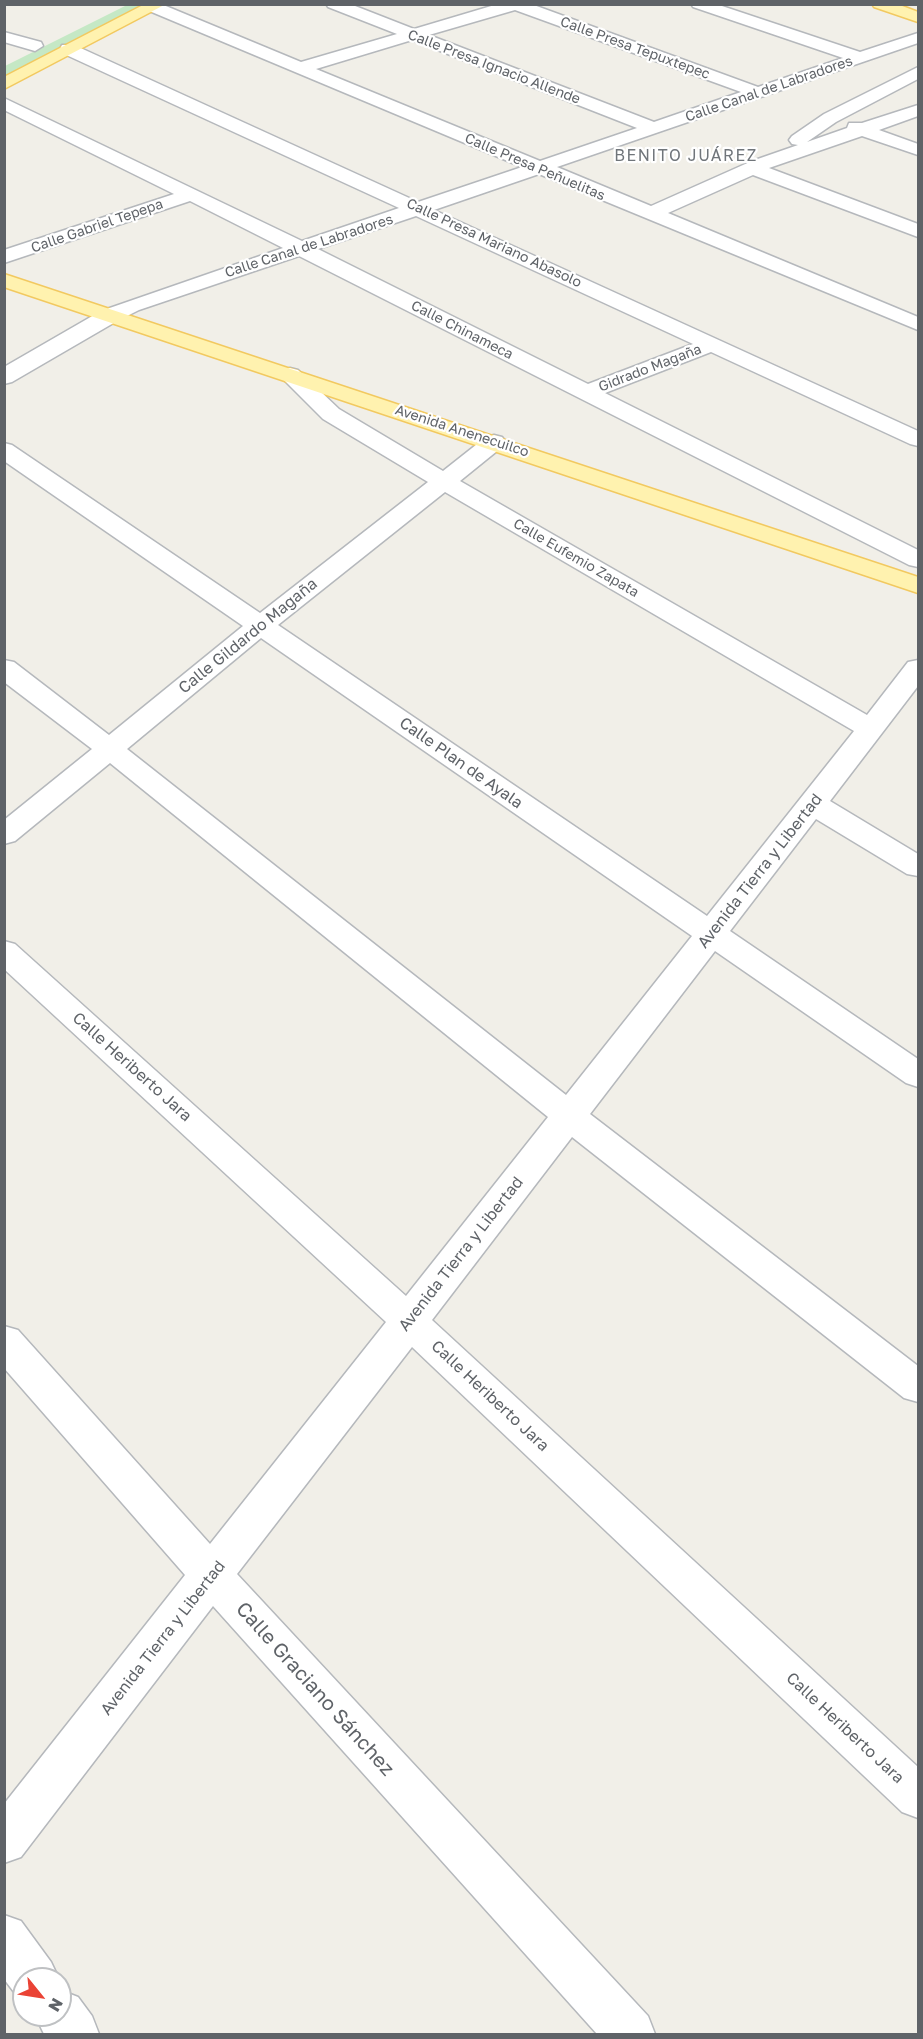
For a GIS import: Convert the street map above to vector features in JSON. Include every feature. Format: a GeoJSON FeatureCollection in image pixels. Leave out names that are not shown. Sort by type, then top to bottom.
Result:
{"type":"FeatureCollection","features":[{"type":"Feature","properties":{"kind":"main road"},"geometry":{"type":"LineString","coordinates":[[880,4],[918,17]]}},
{"type":"Feature","properties":{"kind":"main road"},"geometry":{"type":"LineString","coordinates":[[910,4],[918,7]]}},
{"type":"Feature","properties":{"kind":"main road"},"geometry":{"type":"LineString","coordinates":[[4,84],[155,6]]}},
{"type":"Feature","properties":{"kind":"main road"},"geometry":{"type":"LineString","coordinates":[[15,56],[41,43]]}},
{"type":"Feature","properties":{"kind":"main road","name":"Avenida Anenecuilco"},"geometry":{"type":"LineString","coordinates":[[4,264],[918,560]]}},
{"type":"Feature","properties":{"kind":"main road","name":"Avenida Anenecuilco"},"geometry":{"type":"LineString","coordinates":[[4,280],[918,585]]}},
{"type":"Feature","properties":{"kind":"street","name":"Calle Presa Ignacio Allende"},"geometry":{"type":"LineString","coordinates":[[334,4],[653,128]]}},
{"type":"Feature","properties":{"kind":"street"},"geometry":{"type":"LineString","coordinates":[[699,4],[860,58]]}},
{"type":"Feature","properties":{"kind":"street"},"geometry":{"type":"LineString","coordinates":[[300,69],[516,5]]}},
{"type":"Feature","properties":{"kind":"street","name":"Calle Presa Tepuxtepec"},"geometry":{"type":"LineString","coordinates":[[516,5],[757,92]]}},
{"type":"Feature","properties":{"kind":"street","name":"Calle Presa Peñuelitas"},"geometry":{"type":"LineString","coordinates":[[155,6],[300,69],[918,324]]}},
{"type":"Feature","properties":{"kind":"street"},"geometry":{"type":"LineString","coordinates":[[4,37],[41,43]]}},
{"type":"Feature","properties":{"kind":"street","name":"Calle Canal de Labradores"},"geometry":{"type":"LineString","coordinates":[[4,378],[109,315],[132,306],[918,38]]}},
{"type":"Feature","properties":{"kind":"street","name":"Calle Presa Mariano Abasolo"},"geometry":{"type":"LineString","coordinates":[[68,49],[918,439]]}},
{"type":"Feature","properties":{"kind":"street"},"geometry":{"type":"LineString","coordinates":[[755,167],[830,118],[916,75]]}},
{"type":"Feature","properties":{"kind":"street","name":"Calle Chinameca"},"geometry":{"type":"LineString","coordinates":[[4,103],[300,248],[918,560]]}},
{"type":"Feature","properties":{"kind":"street"},"geometry":{"type":"LineString","coordinates":[[650,214],[755,167],[918,110]]}},
{"type":"Feature","properties":{"kind":"street"},"geometry":{"type":"LineString","coordinates":[[830,118],[918,150]]}},
{"type":"Feature","properties":{"kind":"street"},"geometry":{"type":"LineString","coordinates":[[755,167],[918,231]]}},
{"type":"Feature","properties":{"kind":"street","name":"Calle Gabriel Tepepa"},"geometry":{"type":"LineString","coordinates":[[4,257],[190,195]]}},
{"type":"Feature","properties":{"kind":"street","name":"Gidrado Magaña"},"geometry":{"type":"LineString","coordinates":[[586,393],[713,344]]}},
{"type":"Feature","properties":{"kind":"street","name":"Calle Eufemio Zapata"},"geometry":{"type":"LineString","coordinates":[[290,375],[331,414],[871,729]]}},
{"type":"Feature","properties":{"kind":"street","name":"Calle Gildardo Magaña"},"geometry":{"type":"LineString","coordinates":[[4,835],[261,625],[494,442]]}},
{"type":"Feature","properties":{"kind":"street","name":"Calle Plan de Ayala"},"geometry":{"type":"LineString","coordinates":[[4,450],[918,1075]]}},
{"type":"Feature","properties":{"kind":"street"},"geometry":{"type":"LineString","coordinates":[[4,668],[110,748],[569,1116],[918,1387]]}},
{"type":"Feature","properties":{"kind":"street","name":"Avenida Tierra y Libertad"},"geometry":{"type":"LineString","coordinates":[[4,1841],[917,673]]}},
{"type":"Feature","properties":{"kind":"street"},"geometry":{"type":"LineString","coordinates":[[813,804],[918,867]]}},
{"type":"Feature","properties":{"kind":"street","name":"Calle Heriberto Jara"},"geometry":{"type":"LineString","coordinates":[[4,951],[410,1321],[918,1797]]}},
{"type":"Feature","properties":{"kind":"street","name":"Calle Graciano Sánchez"},"geometry":{"type":"LineString","coordinates":[[4,1341],[211,1575],[630,2034]]}},
{"type":"Feature","properties":{"kind":"street"},"geometry":{"type":"LineString","coordinates":[[4,1938],[25,1967]]}},
{"type":"Feature","properties":{"kind":"green space"},"geometry":{"type":"Polygon","coordinates":[[[127,5],[145,5],[5,77],[5,66],[127,5]]]}},
{"type":"Feature","properties":{"kind":"district","name":"BENITO JUÁREZ"},"geometry":{"type":"Point","coordinates":[686,156]}}]}
